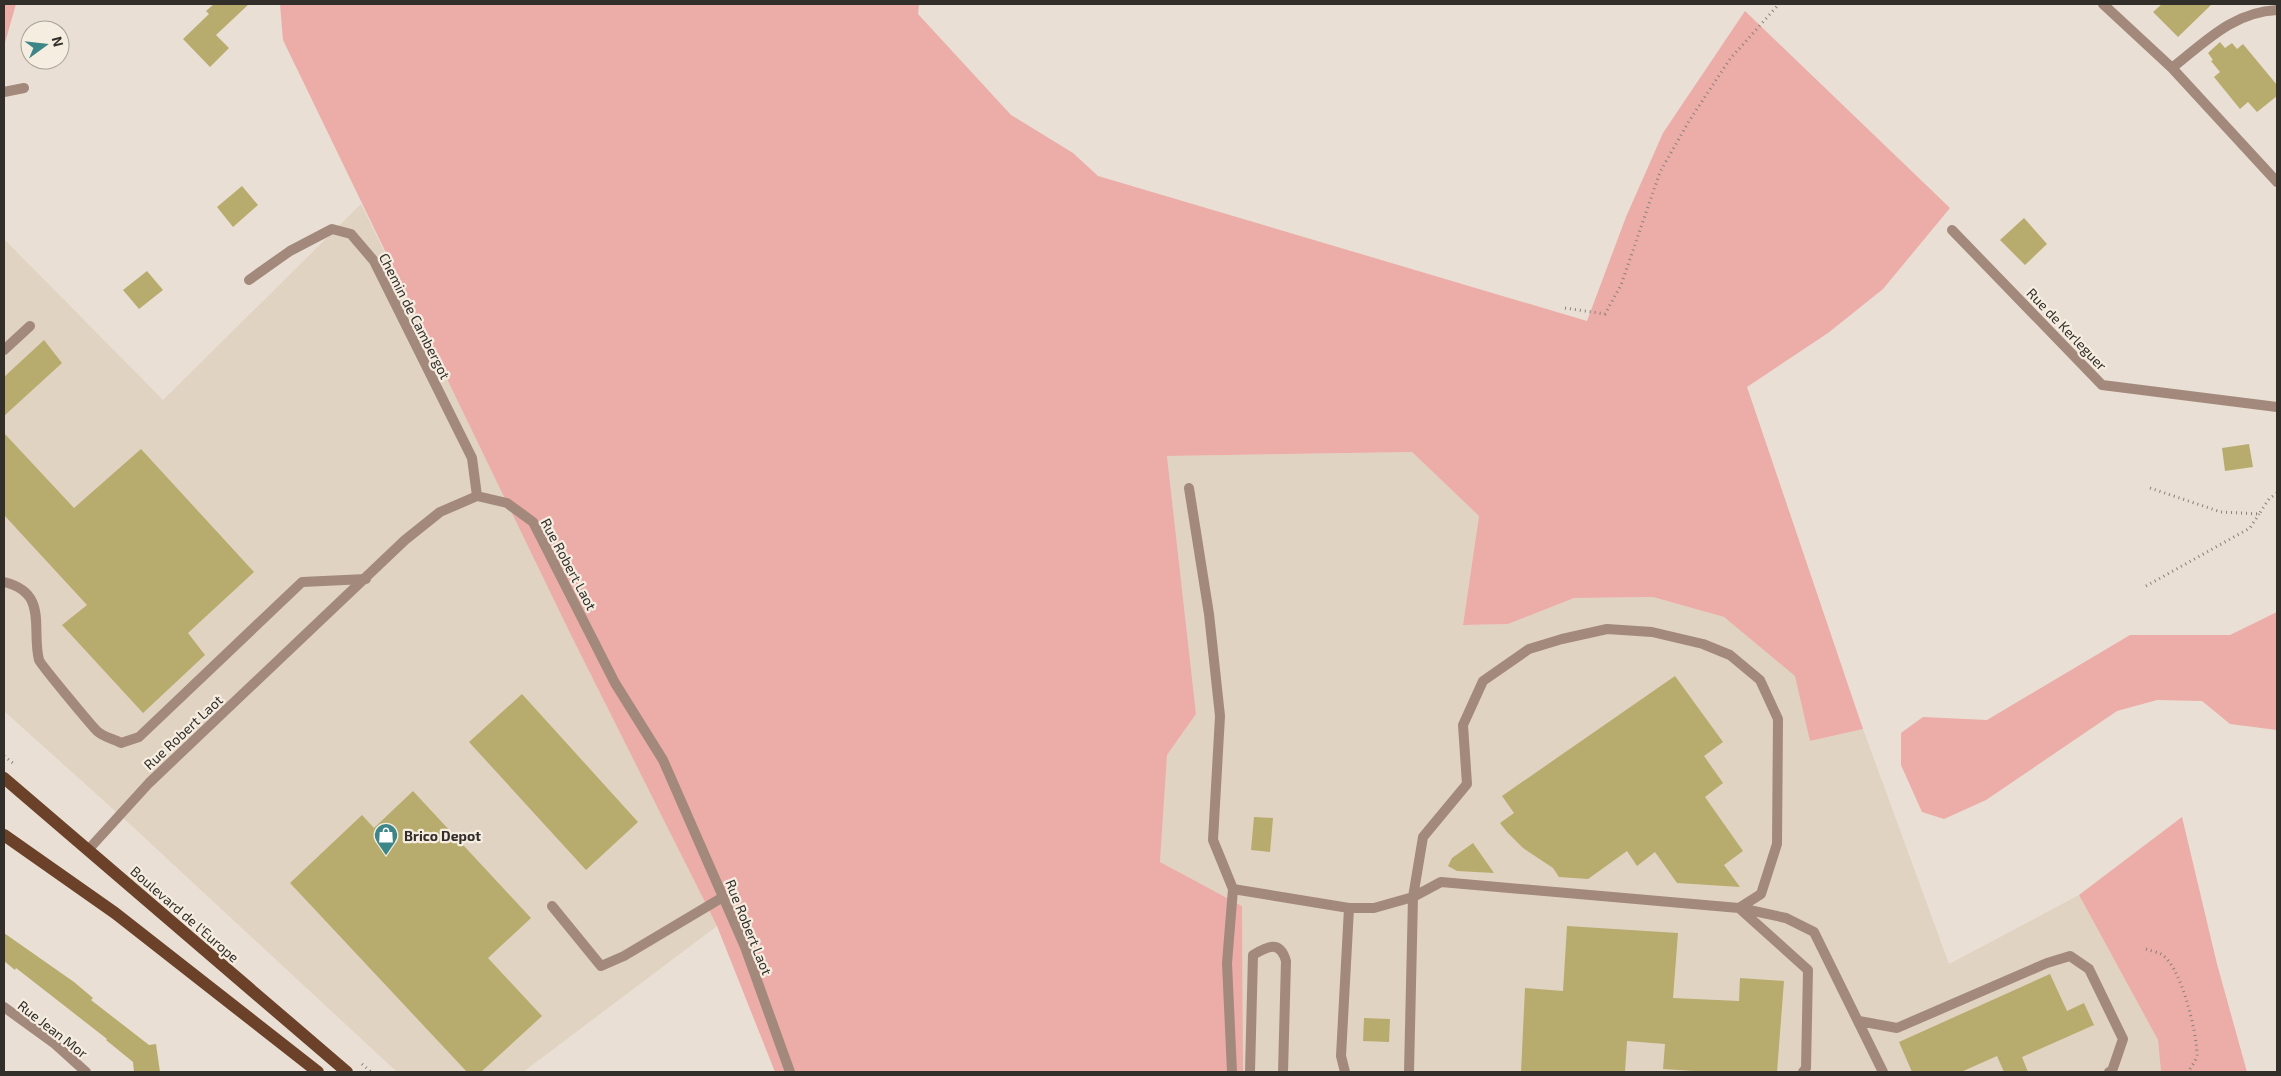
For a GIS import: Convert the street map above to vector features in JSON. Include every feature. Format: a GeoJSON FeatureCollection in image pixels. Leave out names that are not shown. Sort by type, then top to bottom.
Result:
{"type":"FeatureCollection","features":[{"type":"Feature","properties":{"kind":"main road","name":"Boulevard de l'Europe"},"geometry":{"type":"LineString","coordinates":[[4,778],[347,1072]]}},
{"type":"Feature","properties":{"kind":"main road"},"geometry":{"type":"LineString","coordinates":[[4,834],[115,913],[318,1072]]}},
{"type":"Feature","properties":{"kind":"street"},"geometry":{"type":"LineString","coordinates":[[2103,4],[2172,68],[2277,182]]}},
{"type":"Feature","properties":{"kind":"street"},"geometry":{"type":"LineString","coordinates":[[2172,68],[2224,26],[2258,11],[2277,10]]}},
{"type":"Feature","properties":{"kind":"street"},"geometry":{"type":"LineString","coordinates":[[4,92],[24,88]]}},
{"type":"Feature","properties":{"kind":"street","name":"Chemin de Cambergot"},"geometry":{"type":"LineString","coordinates":[[248,280],[290,251],[332,229],[351,234],[374,261],[472,458],[477,496]]}},
{"type":"Feature","properties":{"kind":"street","name":"Rue de Kerleguer"},"geometry":{"type":"LineString","coordinates":[[1952,230],[2102,385],[2277,407]]}},
{"type":"Feature","properties":{"kind":"street"},"geometry":{"type":"LineString","coordinates":[[4,350],[30,326]]}},
{"type":"Feature","properties":{"kind":"street"},"geometry":{"type":"LineString","coordinates":[[1189,488],[1209,614],[1220,716],[1213,840],[1233,889],[1227,963],[1232,1072]]}},
{"type":"Feature","properties":{"kind":"street","name":"Rue Robert Laot"},"geometry":{"type":"LineString","coordinates":[[88,850],[149,783],[406,540],[440,512],[477,496],[507,503],[533,522],[615,683],[663,760],[745,947],[790,1072]]}},
{"type":"Feature","properties":{"kind":"street"},"geometry":{"type":"LineString","coordinates":[[4,582],[12,584],[26,593],[37,611],[40,662],[98,733],[122,743],[139,736],[302,582],[366,579]]}},
{"type":"Feature","properties":{"kind":"street"},"geometry":{"type":"LineString","coordinates":[[1409,1072],[1413,897],[1422,837],[1467,784],[1463,724],[1484,681],[1529,649],[1562,638],[1607,629],[1652,632],[1703,644],[1730,656],[1760,680],[1778,719],[1777,844],[1761,894],[1739,908]]}},
{"type":"Feature","properties":{"kind":"street"},"geometry":{"type":"LineString","coordinates":[[1233,889],[1349,908],[1374,908],[1413,897],[1441,882],[1739,908],[1786,918],[1814,932],[1883,1072]]}},
{"type":"Feature","properties":{"kind":"street"},"geometry":{"type":"LineString","coordinates":[[552,906],[601,966],[624,956],[723,897]]}},
{"type":"Feature","properties":{"kind":"street"},"geometry":{"type":"LineString","coordinates":[[1345,1072],[1341,1056],[1349,908]]}},
{"type":"Feature","properties":{"kind":"street"},"geometry":{"type":"LineString","coordinates":[[1739,908],[1808,970],[1806,1068],[1803,1072]]}},
{"type":"Feature","properties":{"kind":"street"},"geometry":{"type":"LineString","coordinates":[[1250,1072],[1253,955],[1265,947],[1276,946],[1284,952],[1286,961],[1283,1072]]}},
{"type":"Feature","properties":{"kind":"street"},"geometry":{"type":"LineString","coordinates":[[1859,1021],[1897,1028],[2047,963],[2070,956],[2089,968],[2123,1039],[2112,1071],[2108,1072]]}},
{"type":"Feature","properties":{"kind":"street","name":"Rue Jean Mor"},"geometry":{"type":"LineString","coordinates":[[4,1007],[55,1044],[86,1072]]}},
{"type":"Feature","properties":{"kind":"street"},"geometry":{"type":"LineString","coordinates":[[1403,1072],[1410,1053]]}},
{"type":"Feature","properties":{"kind":"path"},"geometry":{"type":"LineString","coordinates":[[1565,308],[1605,314],[1620,285],[1665,164],[1689,121],[1730,59],[1779,4]]}},
{"type":"Feature","properties":{"kind":"path"},"geometry":{"type":"LineString","coordinates":[[2150,488],[2221,512],[2259,514]]}},
{"type":"Feature","properties":{"kind":"path"},"geometry":{"type":"LineString","coordinates":[[2146,586],[2250,528],[2269,499],[2277,493]]}},
{"type":"Feature","properties":{"kind":"path"},"geometry":{"type":"LineString","coordinates":[[2146,950],[2162,954],[2170,964],[2184,994],[2195,1028],[2197,1057],[2188,1072]]}},
{"type":"Feature","properties":{"kind":"shaded area"},"geometry":{"type":"Polygon","coordinates":[[[4,4],[16,4],[4,46],[4,4]]]}},
{"type":"Feature","properties":{"kind":"shaded area"},"geometry":{"type":"Polygon","coordinates":[[[280,4],[919,4],[918,14],[1011,115],[1073,153],[1098,176],[1587,321],[1626,217],[1663,133],[1745,11],[1950,208],[1883,289],[1828,333],[1747,387],[1863,729],[1810,741],[1795,676],[1724,617],[1653,597],[1574,598],[1508,624],[1463,625],[1479,516],[1412,452],[1167,456],[1196,714],[1167,755],[1160,862],[1242,906],[1243,1072],[775,1072],[717,926],[571,635],[283,40],[280,4]]]}},
{"type":"Feature","properties":{"kind":"shaded area"},"geometry":{"type":"Polygon","coordinates":[[[361,204],[717,926],[523,1072],[397,1072],[133,827],[4,711],[4,239],[163,400],[361,204]]]}},
{"type":"Feature","properties":{"kind":"shaded area"},"geometry":{"type":"Polygon","coordinates":[[[1412,452],[1479,516],[1463,625],[1508,624],[1574,598],[1653,597],[1724,617],[1796,676],[1811,741],[1863,729],[1949,964],[2079,895],[2158,1040],[2161,1072],[1243,1072],[1242,906],[1160,862],[1167,755],[1196,714],[1167,456],[1412,452]]]}},
{"type":"Feature","properties":{"kind":"shaded area"},"geometry":{"type":"Polygon","coordinates":[[[2277,612],[2277,730],[2230,724],[2202,701],[2157,700],[2117,711],[1986,800],[1944,819],[1922,812],[1901,765],[1901,733],[1923,717],[1987,720],[2130,635],[2230,635],[2277,612]]]}},
{"type":"Feature","properties":{"kind":"shaded area"},"geometry":{"type":"Polygon","coordinates":[[[2182,817],[2217,964],[2247,1072],[2161,1072],[2158,1040],[2079,895],[2182,817]]]}},
{"type":"Feature","properties":{"kind":"building"},"geometry":{"type":"Polygon","coordinates":[[[214,4],[249,4],[216,35],[229,48],[210,67],[183,39],[209,14],[206,11],[214,4]]]}},
{"type":"Feature","properties":{"kind":"building"},"geometry":{"type":"Polygon","coordinates":[[[2162,4],[2212,4],[2178,37],[2153,12],[2162,4]]]}},
{"type":"Feature","properties":{"kind":"building"},"geometry":{"type":"Polygon","coordinates":[[[2220,42],[2225,48],[2232,43],[2237,49],[2243,44],[2277,85],[2277,96],[2257,112],[2248,102],[2240,109],[2214,77],[2220,72],[2211,61],[2213,60],[2208,53],[2220,42]]]}},
{"type":"Feature","properties":{"kind":"building"},"geometry":{"type":"Polygon","coordinates":[[[242,186],[258,205],[233,227],[217,207],[242,186]]]}},
{"type":"Feature","properties":{"kind":"building"},"geometry":{"type":"Polygon","coordinates":[[[2024,218],[2047,244],[2025,265],[2000,240],[2024,218]]]}},
{"type":"Feature","properties":{"kind":"building"},"geometry":{"type":"Polygon","coordinates":[[[147,271],[163,290],[139,309],[123,290],[147,271]]]}},
{"type":"Feature","properties":{"kind":"building"},"geometry":{"type":"Polygon","coordinates":[[[44,340],[62,363],[4,416],[4,377],[44,340]]]}},
{"type":"Feature","properties":{"kind":"building"},"geometry":{"type":"Polygon","coordinates":[[[4,433],[74,508],[141,449],[254,572],[188,633],[205,655],[143,713],[62,625],[87,605],[4,515],[4,433]]]}},
{"type":"Feature","properties":{"kind":"building"},"geometry":{"type":"Polygon","coordinates":[[[2249,444],[2253,467],[2225,471],[2222,448],[2249,444]]]}},
{"type":"Feature","properties":{"kind":"building"},"geometry":{"type":"Polygon","coordinates":[[[1675,676],[1723,742],[1704,756],[1723,783],[1705,797],[1743,851],[1724,865],[1740,887],[1677,883],[1655,852],[1637,866],[1627,851],[1588,879],[1559,877],[1553,868],[1523,848],[1500,823],[1514,813],[1502,796],[1675,676]]]}},
{"type":"Feature","properties":{"kind":"building"},"geometry":{"type":"Polygon","coordinates":[[[522,694],[638,822],[586,870],[469,742],[522,694]]]}},
{"type":"Feature","properties":{"kind":"building"},"geometry":{"type":"Polygon","coordinates":[[[413,791],[531,918],[488,958],[542,1016],[481,1072],[467,1072],[290,883],[362,815],[374,828],[413,791]]]}},
{"type":"Feature","properties":{"kind":"building"},"geometry":{"type":"Polygon","coordinates":[[[1254,817],[1273,818],[1270,852],[1251,850],[1254,817]]]}},
{"type":"Feature","properties":{"kind":"building"},"geometry":{"type":"Polygon","coordinates":[[[1473,843],[1494,873],[1457,871],[1448,866],[1452,858],[1473,843]]]}},
{"type":"Feature","properties":{"kind":"building"},"geometry":{"type":"Polygon","coordinates":[[[1567,926],[1678,933],[1673,998],[1739,1001],[1740,978],[1784,981],[1777,1072],[1708,1072],[1663,1069],[1665,1044],[1627,1041],[1625,1072],[1521,1072],[1525,988],[1563,991],[1567,926]]]}},
{"type":"Feature","properties":{"kind":"building"},"geometry":{"type":"Polygon","coordinates":[[[4,933],[74,982],[93,998],[91,1000],[149,1045],[156,1044],[160,1072],[134,1072],[133,1062],[107,1039],[16,968],[15,970],[4,961],[4,933]]]}},
{"type":"Feature","properties":{"kind":"building"},"geometry":{"type":"Polygon","coordinates":[[[2050,974],[2067,1011],[2084,1003],[2094,1025],[2022,1057],[2028,1072],[2004,1072],[1997,1056],[1961,1072],[1912,1072],[1899,1042],[2050,974]]]}},
{"type":"Feature","properties":{"kind":"building"},"geometry":{"type":"Polygon","coordinates":[[[1364,1018],[1390,1019],[1389,1042],[1363,1041],[1364,1018]]]}},
{"type":"Feature","properties":{"kind":"place","name":"Brico Depot"},"geometry":{"type":"Point","coordinates":[386,856]}}]}
